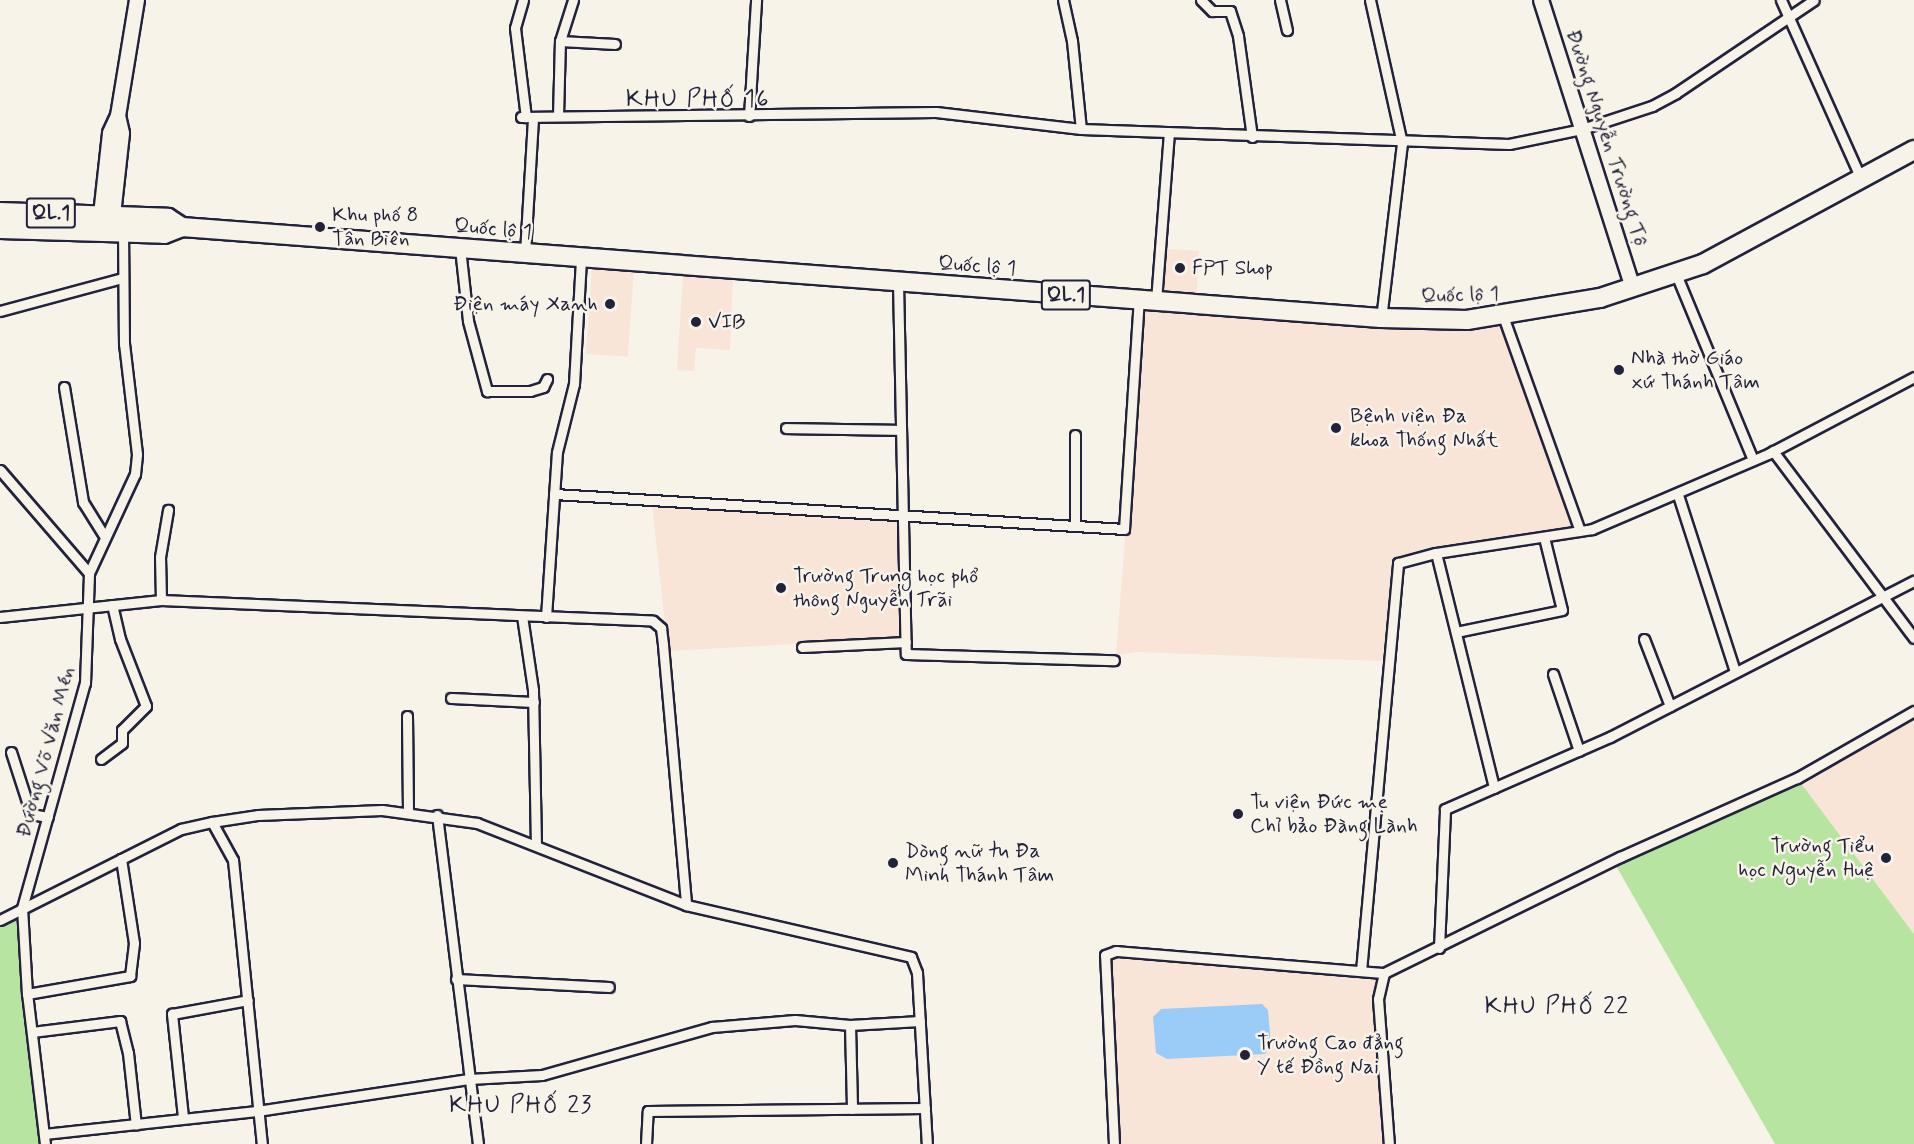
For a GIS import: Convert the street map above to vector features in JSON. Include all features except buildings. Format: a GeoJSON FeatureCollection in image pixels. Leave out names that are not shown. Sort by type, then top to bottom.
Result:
{"type":"FeatureCollection","features":[{"type":"Feature","properties":{"kind":"highway","name":"Quốc lộ 1"},"geometry":{"type":"LineString","coordinates":[[0,212],[112,223],[164,234],[182,227],[525,253],[581,260],[1381,318],[1467,320],[1503,316],[1633,289],[1676,274],[1714,259],[1914,150]]}},
{"type":"Feature","properties":{"kind":"highway","name":"Quốc lộ 1"},"geometry":{"type":"LineString","coordinates":[[0,230],[112,223]]}},
{"type":"Feature","properties":{"kind":"main road"},"geometry":{"type":"LineString","coordinates":[[112,223],[110,133],[118,116],[137,0]]}},
{"type":"Feature","properties":{"kind":"main road","name":"Đường Nguyễn Trường Tộ"},"geometry":{"type":"LineString","coordinates":[[1541,0],[1633,289]]}},
{"type":"Feature","properties":{"kind":"street"},"geometry":{"type":"LineString","coordinates":[[523,0],[515,28],[526,117],[525,253]]}},
{"type":"Feature","properties":{"kind":"street"},"geometry":{"type":"LineString","coordinates":[[558,116],[560,40],[573,0]]}},
{"type":"Feature","properties":{"kind":"street"},"geometry":{"type":"LineString","coordinates":[[748,116],[756,0]]}},
{"type":"Feature","properties":{"kind":"street"},"geometry":{"type":"LineString","coordinates":[[1063,0],[1073,49],[1081,129]]}},
{"type":"Feature","properties":{"kind":"street"},"geometry":{"type":"LineString","coordinates":[[1201,0],[1212,11],[1230,11],[1238,36],[1252,137]]}},
{"type":"Feature","properties":{"kind":"street"},"geometry":{"type":"LineString","coordinates":[[1280,0],[1287,30]]}},
{"type":"Feature","properties":{"kind":"street"},"geometry":{"type":"LineString","coordinates":[[1370,0],[1401,143],[1381,318]]}},
{"type":"Feature","properties":{"kind":"street"},"geometry":{"type":"LineString","coordinates":[[1781,0],[1791,15],[1861,179]]}},
{"type":"Feature","properties":{"kind":"street"},"geometry":{"type":"LineString","coordinates":[[526,117],[936,112],[1081,129],[1401,143],[1509,144],[1582,129],[1676,93],[1814,0]]}},
{"type":"Feature","properties":{"kind":"street"},"geometry":{"type":"LineString","coordinates":[[560,40],[615,44]]}},
{"type":"Feature","properties":{"kind":"street"},"geometry":{"type":"LineString","coordinates":[[554,494],[1124,529],[1168,133]]}},
{"type":"Feature","properties":{"kind":"street","name":"Đường Võ Văn Mén"},"geometry":{"type":"LineString","coordinates":[[45,1139],[27,994],[22,908],[85,683],[90,610],[89,573],[104,535],[135,474],[137,454],[125,356],[122,278],[112,223]]}},
{"type":"Feature","properties":{"kind":"street"},"geometry":{"type":"LineString","coordinates":[[460,248],[468,321],[487,391],[530,392],[543,387],[547,379]]}},
{"type":"Feature","properties":{"kind":"street"},"geometry":{"type":"LineString","coordinates":[[546,617],[557,452],[574,384],[581,260]]}},
{"type":"Feature","properties":{"kind":"street"},"geometry":{"type":"LineString","coordinates":[[1676,274],[1754,460]]}},
{"type":"Feature","properties":{"kind":"street"},"geometry":{"type":"LineString","coordinates":[[0,311],[122,278]]}},
{"type":"Feature","properties":{"kind":"street"},"geometry":{"type":"LineString","coordinates":[[898,282],[907,656],[1114,660]]}},
{"type":"Feature","properties":{"kind":"street"},"geometry":{"type":"LineString","coordinates":[[1503,316],[1580,531]]}},
{"type":"Feature","properties":{"kind":"street"},"geometry":{"type":"LineString","coordinates":[[1361,971],[1398,563],[1436,553],[1580,531],[1678,495],[1754,460],[1914,377]]}},
{"type":"Feature","properties":{"kind":"street"},"geometry":{"type":"LineString","coordinates":[[64,387],[83,502],[104,535]]}},
{"type":"Feature","properties":{"kind":"street"},"geometry":{"type":"LineString","coordinates":[[786,428],[902,430]]}},
{"type":"Feature","properties":{"kind":"street"},"geometry":{"type":"LineString","coordinates":[[1075,435],[1075,526]]}},
{"type":"Feature","properties":{"kind":"street"},"geometry":{"type":"LineString","coordinates":[[1773,451],[1884,595],[1914,638]]}},
{"type":"Feature","properties":{"kind":"street"},"geometry":{"type":"LineString","coordinates":[[0,470],[89,573]]}},
{"type":"Feature","properties":{"kind":"street"},"geometry":{"type":"LineString","coordinates":[[1678,495],[1736,672]]}},
{"type":"Feature","properties":{"kind":"street"},"geometry":{"type":"LineString","coordinates":[[161,600],[160,557],[168,510]]}},
{"type":"Feature","properties":{"kind":"street"},"geometry":{"type":"LineString","coordinates":[[1456,632],[1562,610],[1544,537]]}},
{"type":"Feature","properties":{"kind":"street"},"geometry":{"type":"LineString","coordinates":[[1436,553],[1494,788]]}},
{"type":"Feature","properties":{"kind":"street"},"geometry":{"type":"LineString","coordinates":[[1439,948],[1445,809],[1579,751],[1914,581]]}},
{"type":"Feature","properties":{"kind":"street"},"geometry":{"type":"LineString","coordinates":[[0,617],[90,610],[112,605],[161,600],[653,621],[661,628],[686,905]]}},
{"type":"Feature","properties":{"kind":"street"},"geometry":{"type":"LineString","coordinates":[[101,759],[122,743],[122,730],[146,706],[120,639],[112,605]]}},
{"type":"Feature","properties":{"kind":"street"},"geometry":{"type":"LineString","coordinates":[[522,616],[534,702],[536,843]]}},
{"type":"Feature","properties":{"kind":"street"},"geometry":{"type":"LineString","coordinates":[[1644,639],[1670,706]]}},
{"type":"Feature","properties":{"kind":"street"},"geometry":{"type":"LineString","coordinates":[[802,647],[906,642]]}},
{"type":"Feature","properties":{"kind":"street"},"geometry":{"type":"LineString","coordinates":[[1553,674],[1579,751]]}},
{"type":"Feature","properties":{"kind":"street"},"geometry":{"type":"LineString","coordinates":[[451,698],[534,702]]}},
{"type":"Feature","properties":{"kind":"street"},"geometry":{"type":"LineString","coordinates":[[1114,1144],[1105,955],[1116,951],[1384,973],[1439,948],[1620,857],[1797,778],[1914,711]]}},
{"type":"Feature","properties":{"kind":"street"},"geometry":{"type":"LineString","coordinates":[[407,716],[408,812]]}},
{"type":"Feature","properties":{"kind":"street"},"geometry":{"type":"LineString","coordinates":[[11,752],[28,807],[36,816],[48,817]]}},
{"type":"Feature","properties":{"kind":"street"},"geometry":{"type":"LineString","coordinates":[[0,920],[181,829],[212,822],[309,812],[408,812],[437,814],[477,823],[536,843],[686,905],[911,957],[917,973],[927,1144]]}},
{"type":"Feature","properties":{"kind":"street"},"geometry":{"type":"LineString","coordinates":[[437,814],[478,1144]]}},
{"type":"Feature","properties":{"kind":"street"},"geometry":{"type":"LineString","coordinates":[[212,822],[233,860],[262,1144]]}},
{"type":"Feature","properties":{"kind":"street"},"geometry":{"type":"LineString","coordinates":[[27,994],[130,976],[134,943],[121,859]]}},
{"type":"Feature","properties":{"kind":"street"},"geometry":{"type":"LineString","coordinates":[[1384,973],[1378,999],[1389,1144]]}},
{"type":"Feature","properties":{"kind":"street"},"geometry":{"type":"LineString","coordinates":[[456,979],[609,987]]}},
{"type":"Feature","properties":{"kind":"street"},"geometry":{"type":"LineString","coordinates":[[183,1117],[172,1014],[248,1000]]}},
{"type":"Feature","properties":{"kind":"street"},"geometry":{"type":"LineString","coordinates":[[45,1139],[183,1117],[257,1111],[469,1079],[542,1075],[712,1027],[795,1020],[850,1025],[920,1021]]}},
{"type":"Feature","properties":{"kind":"street"},"geometry":{"type":"LineString","coordinates":[[32,1032],[120,1021],[128,1053],[136,1125]]}},
{"type":"Feature","properties":{"kind":"street"},"geometry":{"type":"LineString","coordinates":[[850,1025],[852,1109]]}},
{"type":"Feature","properties":{"kind":"street"},"geometry":{"type":"LineString","coordinates":[[646,1144],[648,1111],[925,1108]]}},
{"type":"Feature","properties":{"kind":"shaded area","name":"FPT Shop"},"geometry":{"type":"Polygon","coordinates":[[[1165,249],[1199,251],[1197,297],[1163,295],[1165,249]]]}},
{"type":"Feature","properties":{"kind":"shaded area","name":"Điện máy Xanh"},"geometry":{"type":"Polygon","coordinates":[[[592,267],[634,270],[628,357],[586,354],[592,267]]]}},
{"type":"Feature","properties":{"kind":"shaded area","name":"VIB"},"geometry":{"type":"Polygon","coordinates":[[[683,274],[733,277],[730,350],[696,348],[694,371],[677,370],[683,274]]]}},
{"type":"Feature","properties":{"kind":"shaded area","name":"Bệnh viện Đa khoa Thống Nhất"},"geometry":{"type":"Polygon","coordinates":[[[1143,307],[1500,323],[1575,528],[1396,560],[1382,661],[1137,652],[1116,655],[1143,307]]]}},
{"type":"Feature","properties":{"kind":"shaded area","name":"Trường Trung học phổ thông Nguyễn Trãi"},"geometry":{"type":"Polygon","coordinates":[[[652,505],[900,521],[901,638],[668,651],[652,505]]]}},
{"type":"Feature","properties":{"kind":"shaded area","name":"Trường Tiểu học Nguyễn Huệ"},"geometry":{"type":"Polygon","coordinates":[[[1914,716],[1914,934],[1800,782],[1914,716]]]}},
{"type":"Feature","properties":{"kind":"shaded area","name":"Trường Cao đẳng Y tế Đồng Nai"},"geometry":{"type":"Polygon","coordinates":[[[1117,955],[1377,977],[1374,1000],[1385,1144],[1119,1144],[1107,966],[1108,959],[1117,955]]]}},
{"type":"Feature","properties":{"kind":"green space"},"geometry":{"type":"Polygon","coordinates":[[[1800,782],[1914,934],[1914,1144],[1775,1144],[1615,864],[1800,782]]]}},
{"type":"Feature","properties":{"kind":"green space"},"geometry":{"type":"Polygon","coordinates":[[[18,915],[41,1144],[0,1144],[0,924],[18,915]]]}},
{"type":"Feature","properties":{"kind":"water"},"geometry":{"type":"Polygon","coordinates":[[[1262,1004],[1268,1010],[1271,1046],[1265,1054],[1167,1059],[1156,1053],[1153,1017],[1161,1009],[1262,1004]]]}},
{"type":"Feature","properties":{"kind":"place","name":"Khu phố 8 Tân Biên"},"geometry":{"type":"Point","coordinates":[320,227]}},
{"type":"Feature","properties":{"kind":"place","name":"FPT Shop"},"geometry":{"type":"Point","coordinates":[1180,268]}},
{"type":"Feature","properties":{"kind":"place","name":"Điện máy Xanh"},"geometry":{"type":"Point","coordinates":[610,304]}},
{"type":"Feature","properties":{"kind":"place","name":"VIB"},"geometry":{"type":"Point","coordinates":[696,322]}},
{"type":"Feature","properties":{"kind":"place","name":"Nhà thờ Giáo xứ Thánh Tâm"},"geometry":{"type":"Point","coordinates":[1619,370]}},
{"type":"Feature","properties":{"kind":"place","name":"Bệnh viện Đa khoa Thống Nhất"},"geometry":{"type":"Point","coordinates":[1336,428]}},
{"type":"Feature","properties":{"kind":"place","name":"Trường Trung học phổ thông Nguyễn Trãi"},"geometry":{"type":"Point","coordinates":[781,588]}},
{"type":"Feature","properties":{"kind":"place","name":"Tu viện Đức mẹ Chỉ bảo Đàng Lành"},"geometry":{"type":"Point","coordinates":[1238,814]}},
{"type":"Feature","properties":{"kind":"place","name":"Trường Tiểu học Nguyễn Huệ"},"geometry":{"type":"Point","coordinates":[1886,858]}},
{"type":"Feature","properties":{"kind":"place","name":"Dòng nữ tu Đa Minh Thánh Tâm"},"geometry":{"type":"Point","coordinates":[893,863]}},
{"type":"Feature","properties":{"kind":"place","name":"Trường Cao đẳng Y tế Đồng Nai"},"geometry":{"type":"Point","coordinates":[1245,1055]}},
{"type":"Feature","properties":{"kind":"district","name":"KHU PHỐ 16"},"geometry":{"type":"Point","coordinates":[698,100]}},
{"type":"Feature","properties":{"kind":"district","name":"KHU PHỐ 22"},"geometry":{"type":"Point","coordinates":[1557,1007]}},
{"type":"Feature","properties":{"kind":"district","name":"KHU PHỐ 23"},"geometry":{"type":"Point","coordinates":[521,1106]}}]}
